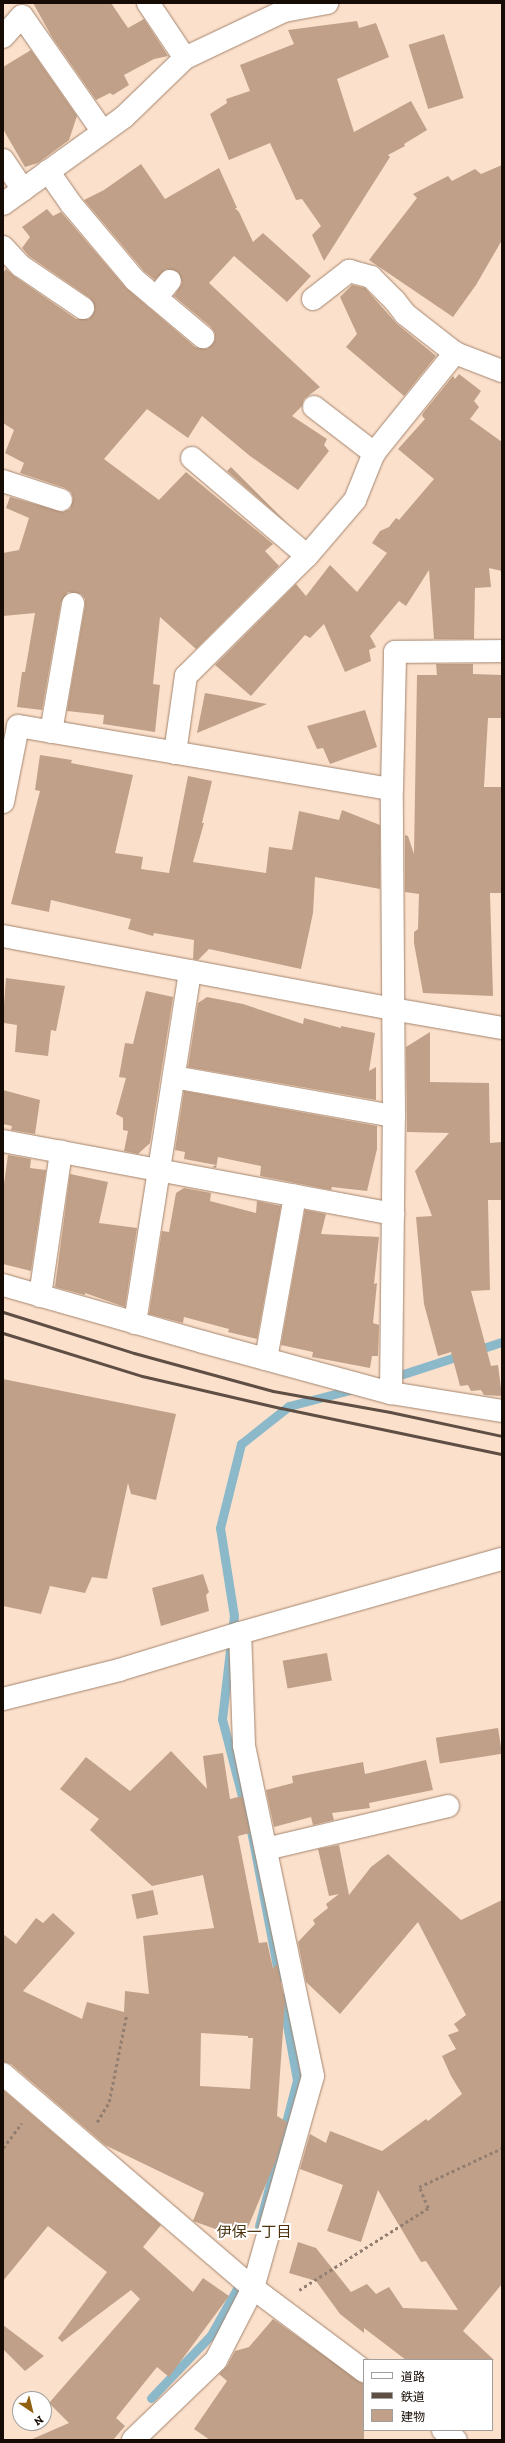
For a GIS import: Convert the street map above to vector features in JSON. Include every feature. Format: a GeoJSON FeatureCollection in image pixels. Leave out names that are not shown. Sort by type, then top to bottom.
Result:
{"type":"FeatureCollection","features":[{"type":"Feature","properties":{"kind":"street"},"geometry":{"type":"LineString","coordinates":[[148,3],[185,58]]}},
{"type":"Feature","properties":{"kind":"street"},"geometry":{"type":"LineString","coordinates":[[3,204],[124,117],[185,58],[284,11],[327,3]]}},
{"type":"Feature","properties":{"kind":"street"},"geometry":{"type":"LineString","coordinates":[[3,37],[22,16],[103,132]]}},
{"type":"Feature","properties":{"kind":"street"},"geometry":{"type":"LineString","coordinates":[[3,160],[23,190]]}},
{"type":"Feature","properties":{"kind":"street"},"geometry":{"type":"LineString","coordinates":[[48,171],[71,204],[135,280],[203,337]]}},
{"type":"Feature","properties":{"kind":"street"},"geometry":{"type":"LineString","coordinates":[[3,247],[22,266],[83,308]]}},
{"type":"Feature","properties":{"kind":"street"},"geometry":{"type":"LineString","coordinates":[[313,299],[349,272],[371,276],[395,300],[405,314],[455,353],[502,371]]}},
{"type":"Feature","properties":{"kind":"street"},"geometry":{"type":"LineString","coordinates":[[156,298],[170,281]]}},
{"type":"Feature","properties":{"kind":"street"},"geometry":{"type":"LineString","coordinates":[[175,753],[186,676],[306,556],[355,500],[374,453],[455,353]]}},
{"type":"Feature","properties":{"kind":"street"},"geometry":{"type":"LineString","coordinates":[[314,407],[374,453]]}},
{"type":"Feature","properties":{"kind":"street"},"geometry":{"type":"LineString","coordinates":[[192,458],[306,556]]}},
{"type":"Feature","properties":{"kind":"street"},"geometry":{"type":"LineString","coordinates":[[3,481],[61,500]]}},
{"type":"Feature","properties":{"kind":"street"},"geometry":{"type":"LineString","coordinates":[[51,732],[73,604]]}},
{"type":"Feature","properties":{"kind":"street"},"geometry":{"type":"LineString","coordinates":[[391,1393],[394,1116],[392,1009],[392,789],[395,652],[502,651]]}},
{"type":"Feature","properties":{"kind":"street"},"geometry":{"type":"LineString","coordinates":[[3,802],[18,726],[392,789]]}},
{"type":"Feature","properties":{"kind":"street"},"geometry":{"type":"LineString","coordinates":[[3,936],[392,1009],[502,1028]]}},
{"type":"Feature","properties":{"kind":"street"},"geometry":{"type":"LineString","coordinates":[[135,1323],[190,971]]}},
{"type":"Feature","properties":{"kind":"street"},"geometry":{"type":"LineString","coordinates":[[174,1076],[394,1116]]}},
{"type":"Feature","properties":{"kind":"street"},"geometry":{"type":"LineString","coordinates":[[3,1141],[393,1214]]}},
{"type":"Feature","properties":{"kind":"street"},"geometry":{"type":"LineString","coordinates":[[40,1296],[61,1152]]}},
{"type":"Feature","properties":{"kind":"street"},"geometry":{"type":"LineString","coordinates":[[266,1359],[295,1196]]}},
{"type":"Feature","properties":{"kind":"street"},"geometry":{"type":"LineString","coordinates":[[3,1285],[135,1323],[391,1393],[502,1411]]}},
{"type":"Feature","properties":{"kind":"street"},"geometry":{"type":"LineString","coordinates":[[3,1699],[119,1670],[240,1633],[502,1559]]}},
{"type":"Feature","properties":{"kind":"street"},"geometry":{"type":"LineString","coordinates":[[133,2440],[216,2360],[253,2288],[313,2076],[244,1745],[240,1633]]}},
{"type":"Feature","properties":{"kind":"street"},"geometry":{"type":"LineString","coordinates":[[266,1849],[448,1806]]}},
{"type":"Feature","properties":{"kind":"street"},"geometry":{"type":"LineString","coordinates":[[3,2074],[253,2288],[363,2370]]}},
{"type":"Feature","properties":{"kind":"street"},"geometry":{"type":"LineString","coordinates":[[444,2431],[456,2440]]}},
{"type":"Feature","properties":{"kind":"path"},"geometry":{"type":"LineString","coordinates":[[84,2144],[109,2102],[126,2018]]}},
{"type":"Feature","properties":{"kind":"path"},"geometry":{"type":"LineString","coordinates":[[275,2305],[428,2208],[420,2187],[502,2148]]}},
{"type":"Feature","properties":{"kind":"building"},"geometry":{"type":"Polygon","coordinates":[[[33,3],[111,3],[128,28],[144,19],[168,56],[154,59],[124,75],[129,85],[113,95],[110,93],[96,100],[52,37],[33,3]]]}},
{"type":"Feature","properties":{"kind":"building"},"geometry":{"type":"Polygon","coordinates":[[[357,21],[359,28],[376,23],[389,57],[337,79],[354,132],[411,101],[427,130],[404,144],[405,146],[388,155],[390,157],[324,261],[312,235],[321,226],[302,199],[296,200],[270,143],[229,160],[210,114],[227,103],[226,99],[250,91],[240,65],[294,44],[288,30],[357,21]]]}},
{"type":"Feature","properties":{"kind":"building"},"geometry":{"type":"Polygon","coordinates":[[[444,34],[464,98],[428,109],[409,45],[444,34]]]}},
{"type":"Feature","properties":{"kind":"building"},"geometry":{"type":"Polygon","coordinates":[[[31,50],[77,116],[69,140],[38,163],[25,167],[3,129],[3,67],[31,50]]]}},
{"type":"Feature","properties":{"kind":"building"},"geometry":{"type":"Polygon","coordinates":[[[141,164],[165,199],[219,168],[237,208],[235,208],[239,212],[253,242],[263,233],[311,276],[287,302],[234,256],[209,283],[320,387],[304,399],[302,406],[292,416],[327,439],[324,445],[329,451],[298,490],[250,456],[202,416],[188,438],[147,409],[104,459],[159,500],[186,472],[273,544],[265,551],[279,566],[196,649],[160,617],[153,684],[160,685],[155,732],[103,724],[104,715],[67,711],[85,606],[85,599],[81,594],[68,592],[61,602],[42,710],[17,707],[22,672],[25,672],[35,613],[3,616],[3,553],[19,550],[29,518],[6,508],[10,497],[63,512],[70,509],[73,498],[71,492],[65,488],[20,473],[24,463],[5,453],[14,430],[3,423],[3,273],[6,269],[76,319],[89,319],[95,309],[90,298],[29,256],[22,248],[30,237],[22,227],[47,209],[53,216],[61,212],[126,288],[195,347],[207,349],[215,340],[215,333],[211,327],[174,296],[182,283],[178,272],[166,269],[155,280],[144,271],[84,200],[104,190],[141,164]]]}},
{"type":"Feature","properties":{"kind":"building"},"geometry":{"type":"Polygon","coordinates":[[[502,165],[502,240],[476,285],[453,317],[369,260],[417,198],[413,194],[448,176],[452,181],[475,169],[481,174],[502,165]]]}},
{"type":"Feature","properties":{"kind":"building"},"geometry":{"type":"Polygon","coordinates":[[[352,285],[365,288],[397,324],[436,356],[404,396],[346,347],[357,334],[340,297],[352,285]]]}},
{"type":"Feature","properties":{"kind":"building"},"geometry":{"type":"Polygon","coordinates":[[[459,374],[481,391],[474,401],[479,407],[470,419],[502,442],[502,571],[489,568],[491,587],[475,588],[474,639],[434,639],[429,570],[406,606],[399,601],[370,636],[376,647],[369,650],[371,661],[345,672],[324,624],[310,638],[305,635],[251,696],[215,665],[296,584],[306,596],[330,565],[357,592],[387,553],[372,543],[380,531],[389,527],[396,518],[399,520],[434,479],[398,449],[425,419],[422,416],[423,413],[453,376],[455,379],[459,374]]]}},
{"type":"Feature","properties":{"kind":"building"},"geometry":{"type":"Polygon","coordinates":[[[231,467],[288,524],[227,471],[231,467]]]}},
{"type":"Feature","properties":{"kind":"building"},"geometry":{"type":"Polygon","coordinates":[[[436,664],[473,664],[473,674],[502,675],[502,718],[488,718],[484,787],[502,787],[502,893],[490,893],[493,996],[423,993],[414,943],[414,932],[418,929],[419,894],[405,892],[405,835],[408,836],[414,854],[417,675],[437,675],[436,664]]]}},
{"type":"Feature","properties":{"kind":"building"},"geometry":{"type":"Polygon","coordinates":[[[205,693],[267,704],[197,733],[205,693]]]}},
{"type":"Feature","properties":{"kind":"building"},"geometry":{"type":"Polygon","coordinates":[[[365,710],[377,747],[330,764],[323,748],[317,749],[307,726],[365,710]]]}},
{"type":"Feature","properties":{"kind":"building"},"geometry":{"type":"Polygon","coordinates":[[[40,755],[72,760],[71,763],[133,775],[115,853],[143,857],[141,869],[169,873],[188,776],[212,781],[202,823],[204,823],[193,862],[266,873],[269,847],[292,850],[299,811],[339,820],[342,810],[380,825],[380,889],[315,877],[313,913],[301,969],[209,949],[198,960],[193,959],[194,940],[154,933],[153,936],[128,929],[131,919],[51,900],[49,912],[11,904],[40,791],[35,790],[40,755]]]}},
{"type":"Feature","properties":{"kind":"building"},"geometry":{"type":"Polygon","coordinates":[[[6,978],[65,986],[56,1031],[51,1030],[48,1056],[15,1052],[17,1025],[4,1023],[3,1019],[6,978]]]}},
{"type":"Feature","properties":{"kind":"building"},"geometry":{"type":"Polygon","coordinates":[[[146,991],[173,997],[150,1143],[138,1154],[124,1151],[128,1131],[123,1130],[123,1118],[116,1114],[126,1078],[119,1077],[125,1043],[133,1044],[146,991]]]}},
{"type":"Feature","properties":{"kind":"building"},"geometry":{"type":"Polygon","coordinates":[[[207,997],[243,1004],[303,1024],[304,1018],[341,1028],[341,1026],[375,1033],[369,1071],[376,1067],[376,1100],[188,1067],[198,1003],[207,997]]]}},
{"type":"Feature","properties":{"kind":"building"},"geometry":{"type":"Polygon","coordinates":[[[430,1032],[430,1082],[489,1083],[490,1143],[502,1142],[502,1200],[488,1200],[490,1290],[471,1291],[491,1366],[498,1365],[502,1396],[484,1395],[481,1390],[471,1391],[468,1385],[460,1386],[451,1352],[438,1356],[424,1304],[416,1217],[432,1216],[415,1171],[449,1133],[407,1132],[406,1047],[430,1032]]]}},
{"type":"Feature","properties":{"kind":"building"},"geometry":{"type":"Polygon","coordinates":[[[3,1090],[40,1100],[35,1134],[11,1130],[12,1126],[3,1124],[3,1090]]]}},
{"type":"Feature","properties":{"kind":"building"},"geometry":{"type":"Polygon","coordinates":[[[184,1091],[377,1126],[377,1149],[367,1191],[332,1187],[331,1190],[260,1176],[261,1166],[218,1157],[216,1168],[212,1167],[216,1165],[184,1159],[185,1152],[175,1150],[184,1091]]]}},
{"type":"Feature","properties":{"kind":"building"},"geometry":{"type":"Polygon","coordinates":[[[8,1155],[31,1159],[30,1168],[46,1170],[31,1271],[3,1264],[3,1191],[8,1155]]]}},
{"type":"Feature","properties":{"kind":"building"},"geometry":{"type":"Polygon","coordinates":[[[70,1174],[108,1182],[99,1223],[137,1228],[125,1307],[85,1293],[85,1295],[55,1287],[70,1174]]]}},
{"type":"Feature","properties":{"kind":"building"},"geometry":{"type":"Polygon","coordinates":[[[184,1188],[211,1193],[210,1201],[256,1213],[257,1201],[281,1206],[257,1339],[228,1332],[229,1329],[184,1317],[183,1323],[149,1314],[162,1231],[169,1232],[176,1193],[184,1188]]]}},
{"type":"Feature","properties":{"kind":"building"},"geometry":{"type":"Polygon","coordinates":[[[305,1210],[326,1214],[321,1234],[379,1237],[374,1284],[377,1283],[373,1323],[379,1325],[378,1356],[372,1356],[370,1368],[312,1357],[313,1352],[281,1345],[305,1210]]]}},
{"type":"Feature","properties":{"kind":"building"},"geometry":{"type":"Polygon","coordinates":[[[3,1379],[176,1414],[156,1500],[131,1494],[128,1483],[107,1579],[92,1577],[85,1593],[50,1586],[41,1614],[3,1606],[3,1379]]]}},
{"type":"Feature","properties":{"kind":"building"},"geometry":{"type":"Polygon","coordinates":[[[203,1574],[209,1592],[206,1595],[209,1611],[161,1626],[152,1588],[203,1574]]]}},
{"type":"Feature","properties":{"kind":"building"},"geometry":{"type":"Polygon","coordinates":[[[327,1653],[332,1681],[288,1688],[283,1661],[327,1653]]]}},
{"type":"Feature","properties":{"kind":"building"},"geometry":{"type":"Polygon","coordinates":[[[498,1728],[502,1754],[440,1764],[436,1738],[498,1728]]]}},
{"type":"Feature","properties":{"kind":"building"},"geometry":{"type":"Polygon","coordinates":[[[171,1751],[207,1789],[203,1756],[223,1753],[230,1799],[242,1796],[250,1833],[238,1836],[259,1943],[267,1942],[273,1968],[277,1964],[285,2002],[277,2116],[287,2122],[276,2160],[243,2239],[193,2221],[204,2193],[105,2145],[11,2064],[3,2062],[3,1934],[16,1944],[36,1918],[43,1923],[53,1913],[75,1933],[23,1991],[82,2019],[87,2002],[124,2012],[125,1991],[149,1994],[143,1936],[214,1928],[203,1875],[152,1886],[90,1830],[99,1819],[60,1789],[86,1757],[130,1791],[171,1751]],[[201,2033],[200,2086],[250,2089],[253,2038],[248,2038],[248,2036],[201,2033]]]}},
{"type":"Feature","properties":{"kind":"building"},"geometry":{"type":"Polygon","coordinates":[[[426,1760],[433,1790],[369,1803],[370,1808],[332,1813],[334,1820],[313,1825],[311,1817],[274,1827],[266,1790],[293,1783],[292,1776],[363,1762],[365,1774],[426,1760]]]}},
{"type":"Feature","properties":{"kind":"building"},"geometry":{"type":"Polygon","coordinates":[[[339,1845],[349,1895],[371,1867],[388,1854],[461,1920],[502,1900],[502,2284],[463,2331],[493,2359],[405,2359],[364,2328],[364,2333],[340,2314],[316,2281],[289,2273],[298,2242],[316,2248],[351,2292],[367,2284],[376,2294],[389,2287],[403,2308],[458,2310],[426,2261],[421,2262],[378,2190],[361,2242],[327,2231],[343,2185],[300,2169],[310,2134],[326,2143],[330,2131],[382,2151],[426,2119],[428,2121],[462,2094],[451,2076],[442,2056],[456,2049],[448,2035],[459,2031],[454,2024],[466,2015],[418,1922],[340,2014],[306,1982],[298,1942],[315,1924],[313,1920],[328,1908],[326,1904],[339,1894],[329,1896],[318,1849],[339,1845]]]}},
{"type":"Feature","properties":{"kind":"building"},"geometry":{"type":"Polygon","coordinates":[[[153,1890],[158,1914],[137,1919],[131,1895],[153,1890]]]}},
{"type":"Feature","properties":{"kind":"building"},"geometry":{"type":"Polygon","coordinates":[[[3,2090],[161,2225],[143,2247],[193,2292],[203,2278],[229,2296],[169,2377],[157,2367],[116,2418],[125,2426],[113,2440],[30,2440],[69,2423],[52,2406],[52,2400],[140,2299],[131,2290],[62,2342],[58,2338],[107,2272],[48,2226],[3,2281],[3,2090]]]}},
{"type":"Feature","properties":{"kind":"building"},"geometry":{"type":"Polygon","coordinates":[[[273,2319],[363,2383],[364,2440],[210,2440],[194,2429],[227,2381],[219,2374],[227,2366],[235,2351],[249,2347],[273,2319]]]}},
{"type":"Feature","properties":{"kind":"building"},"geometry":{"type":"Polygon","coordinates":[[[3,2325],[44,2356],[25,2371],[3,2349],[3,2325]]]}},
{"type":"Feature","properties":{"kind":"waterway"},"geometry":{"type":"LineString","coordinates":[[391,1378],[502,1342]]}},
{"type":"Feature","properties":{"kind":"waterway"},"geometry":{"type":"LineString","coordinates":[[279,1977],[252,1835],[222,1719],[234,1616],[220,1528],[241,1444],[289,1406],[354,1389]]}},
{"type":"Feature","properties":{"kind":"waterway"},"geometry":{"type":"LineString","coordinates":[[259,2226],[297,2080],[282,1997]]}},
{"type":"Feature","properties":{"kind":"waterway"},"geometry":{"type":"LineString","coordinates":[[151,2398],[211,2335],[243,2278]]}},
{"type":"Feature","properties":{"kind":"railway"},"geometry":{"type":"LineString","coordinates":[[3,1312],[134,1353],[273,1391],[390,1412],[502,1436]]}},
{"type":"Feature","properties":{"kind":"railway"},"geometry":{"type":"LineString","coordinates":[[3,1333],[142,1376],[281,1408],[502,1454]]}},
{"type":"Feature","properties":{"kind":"district","name":"伊保一丁目"},"geometry":{"type":"Point","coordinates":[254,2233]}}]}
